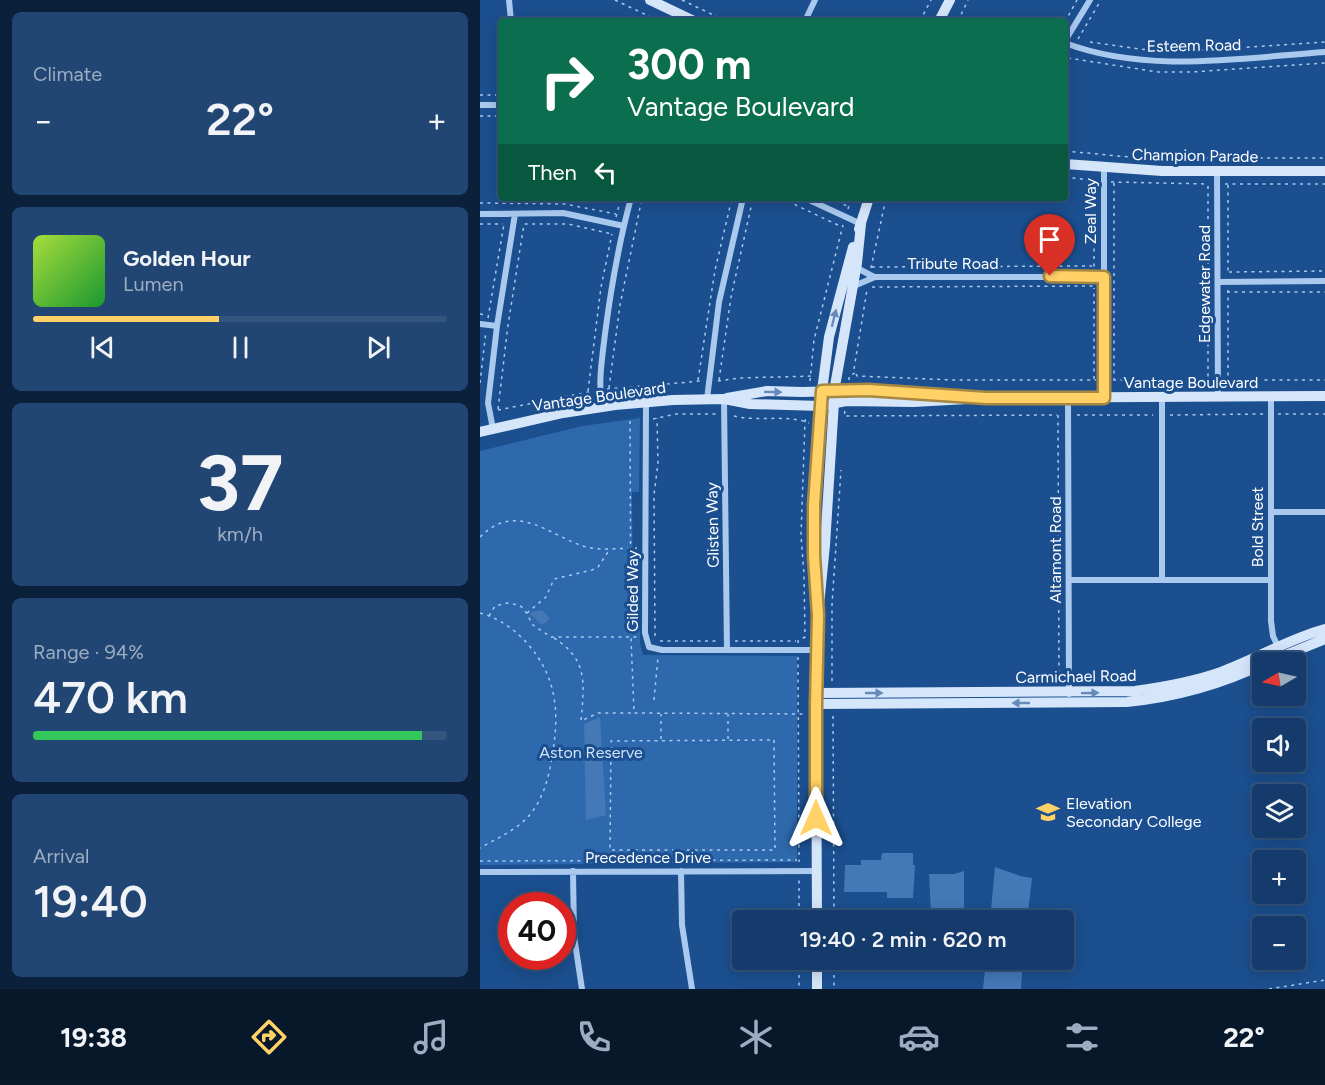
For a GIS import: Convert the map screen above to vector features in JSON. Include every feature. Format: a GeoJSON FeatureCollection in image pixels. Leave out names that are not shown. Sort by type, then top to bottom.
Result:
{"type":"FeatureCollection","features":[{"type":"Feature","properties":{"kind":"street"},"geometry":{"type":"LineString","coordinates":[[509,0],[511,18]]}},
{"type":"Feature","properties":{"kind":"street"},"geometry":{"type":"LineString","coordinates":[[650,0],[688,18]]}},
{"type":"Feature","properties":{"kind":"street"},"geometry":{"type":"LineString","coordinates":[[806,18],[815,0]]}},
{"type":"Feature","properties":{"kind":"street"},"geometry":{"type":"LineString","coordinates":[[941,18],[950,0]]}},
{"type":"Feature","properties":{"kind":"street"},"geometry":{"type":"LineString","coordinates":[[1068,37],[1090,0]]}},
{"type":"Feature","properties":{"kind":"street","name":"Esteem Road"},"geometry":{"type":"LineString","coordinates":[[1068,44],[1114,56],[1189,62],[1325,52]]}},
{"type":"Feature","properties":{"kind":"street"},"geometry":{"type":"LineString","coordinates":[[480,105],[498,105]]}},
{"type":"Feature","properties":{"kind":"street","name":"Champion Parade"},"geometry":{"type":"LineString","coordinates":[[1068,164],[1104,168],[1217,171],[1325,171]]}},
{"type":"Feature","properties":{"kind":"street","name":"Zeal Way"},"geometry":{"type":"LineString","coordinates":[[1104,168],[1104,398]]}},
{"type":"Feature","properties":{"kind":"street","name":"Edgewater Road"},"geometry":{"type":"LineString","coordinates":[[1217,171],[1218,397]]}},
{"type":"Feature","properties":{"kind":"street"},"geometry":{"type":"LineString","coordinates":[[602,407],[599,390],[607,315],[630,201]]}},
{"type":"Feature","properties":{"kind":"street"},"geometry":{"type":"LineString","coordinates":[[707,399],[719,302],[742,201]]}},
{"type":"Feature","properties":{"kind":"street"},"geometry":{"type":"LineString","coordinates":[[811,201],[861,224]]}},
{"type":"Feature","properties":{"kind":"street"},"geometry":{"type":"LineString","coordinates":[[818,615],[814,556],[814,505],[826,355],[838,300],[868,201]]}},
{"type":"Feature","properties":{"kind":"street"},"geometry":{"type":"LineString","coordinates":[[480,214],[574,214],[624,226]]}},
{"type":"Feature","properties":{"kind":"street"},"geometry":{"type":"LineString","coordinates":[[493,429],[488,403],[497,326],[515,214]]}},
{"type":"Feature","properties":{"kind":"street"},"geometry":{"type":"LineString","coordinates":[[817,910],[816,650],[818,615],[825,545],[834,390],[861,224]]}},
{"type":"Feature","properties":{"kind":"street"},"geometry":{"type":"LineString","coordinates":[[851,288],[871,277],[856,263]]}},
{"type":"Feature","properties":{"kind":"street","name":"Tribute Road"},"geometry":{"type":"LineString","coordinates":[[871,277],[1104,277]]}},
{"type":"Feature","properties":{"kind":"street"},"geometry":{"type":"LineString","coordinates":[[1218,282],[1325,281]]}},
{"type":"Feature","properties":{"kind":"street"},"geometry":{"type":"LineString","coordinates":[[483,325],[497,326]]}},
{"type":"Feature","properties":{"kind":"street","name":"Vantage Boulevard"},"geometry":{"type":"LineString","coordinates":[[480,432],[602,407],[646,402],[724,399],[767,391],[834,390],[847,396],[913,402],[986,398],[1325,396]]}},
{"type":"Feature","properties":{"kind":"street","name":"Vantage Boulevard"},"geometry":{"type":"LineString","coordinates":[[724,399],[750,404],[821,406],[833,404],[847,396]]}},
{"type":"Feature","properties":{"kind":"street","name":"Bold Street"},"geometry":{"type":"LineString","coordinates":[[1270,396],[1272,631],[1280,651]]}},
{"type":"Feature","properties":{"kind":"street","name":"Altamont Road"},"geometry":{"type":"LineString","coordinates":[[1068,397],[1069,698]]}},
{"type":"Feature","properties":{"kind":"street"},"geometry":{"type":"LineString","coordinates":[[1162,397],[1162,580]]}},
{"type":"Feature","properties":{"kind":"street","name":"Glisten Way"},"geometry":{"type":"LineString","coordinates":[[724,399],[727,650]]}},
{"type":"Feature","properties":{"kind":"street","name":"Gilded Way"},"geometry":{"type":"LineString","coordinates":[[646,402],[645,637],[649,647],[658,650],[816,650]]}},
{"type":"Feature","properties":{"kind":"street"},"geometry":{"type":"LineString","coordinates":[[1271,512],[1325,512]]}},
{"type":"Feature","properties":{"kind":"street"},"geometry":{"type":"LineString","coordinates":[[1069,580],[1271,580]]}},
{"type":"Feature","properties":{"kind":"street","name":"Carmichael Road"},"geometry":{"type":"LineString","coordinates":[[1280,651],[1325,629]]}},
{"type":"Feature","properties":{"kind":"street","name":"Carmichael Road"},"geometry":{"type":"LineString","coordinates":[[1069,698],[1185,683],[1280,651],[1325,639]]}},
{"type":"Feature","properties":{"kind":"street","name":"Carmichael Road"},"geometry":{"type":"LineString","coordinates":[[816,704],[833,699],[1069,698],[1127,702],[1174,696],[1252,669]]}},
{"type":"Feature","properties":{"kind":"street"},"geometry":{"type":"LineString","coordinates":[[573,871],[574,936],[582,989]]}},
{"type":"Feature","properties":{"kind":"street"},"geometry":{"type":"LineString","coordinates":[[681,871],[682,925],[692,989]]}},
{"type":"Feature","properties":{"kind":"street","name":"Precedence Drive"},"geometry":{"type":"LineString","coordinates":[[480,872],[817,871]]}},
{"type":"Feature","properties":{"kind":"street"},"geometry":{"type":"LineString","coordinates":[[817,970],[817,989]]}},
{"type":"Feature","properties":{"kind":"path"},"geometry":{"type":"LineString","coordinates":[[615,0],[653,18]]}},
{"type":"Feature","properties":{"kind":"path"},"geometry":{"type":"LineString","coordinates":[[682,0],[720,18]]}},
{"type":"Feature","properties":{"kind":"path"},"geometry":{"type":"LineString","coordinates":[[922,18],[931,0]]}},
{"type":"Feature","properties":{"kind":"path"},"geometry":{"type":"LineString","coordinates":[[959,18],[968,0]]}},
{"type":"Feature","properties":{"kind":"path"},"geometry":{"type":"LineString","coordinates":[[1067,18],[1077,0]]}},
{"type":"Feature","properties":{"kind":"path"},"geometry":{"type":"LineString","coordinates":[[1068,58],[1101,0]]}},
{"type":"Feature","properties":{"kind":"path"},"geometry":{"type":"LineString","coordinates":[[1078,39],[1139,49],[1175,52],[1325,42]]}},
{"type":"Feature","properties":{"kind":"path"},"geometry":{"type":"LineString","coordinates":[[480,95],[498,95]]}},
{"type":"Feature","properties":{"kind":"path"},"geometry":{"type":"LineString","coordinates":[[480,116],[498,116]]}},
{"type":"Feature","properties":{"kind":"path"},"geometry":{"type":"LineString","coordinates":[[1068,151],[1140,158],[1325,158]]}},
{"type":"Feature","properties":{"kind":"path"},"geometry":{"type":"LineString","coordinates":[[1068,177],[1104,182],[1208,184],[1208,380]]}},
{"type":"Feature","properties":{"kind":"path"},"geometry":{"type":"LineString","coordinates":[[1114,182],[1114,380]]}},
{"type":"Feature","properties":{"kind":"path"},"geometry":{"type":"LineString","coordinates":[[1218,184],[1325,184]]}},
{"type":"Feature","properties":{"kind":"path"},"geometry":{"type":"LineString","coordinates":[[609,388],[620,305],[641,201]]}},
{"type":"Feature","properties":{"kind":"path"},"geometry":{"type":"LineString","coordinates":[[698,381],[715,270],[731,201]]}},
{"type":"Feature","properties":{"kind":"path"},"geometry":{"type":"LineString","coordinates":[[752,201],[731,297],[718,381],[824,375]]}},
{"type":"Feature","properties":{"kind":"path"},"geometry":{"type":"LineString","coordinates":[[787,201],[842,227]]}},
{"type":"Feature","properties":{"kind":"path"},"geometry":{"type":"LineString","coordinates":[[836,201],[848,207]]}},
{"type":"Feature","properties":{"kind":"path"},"geometry":{"type":"LineString","coordinates":[[886,201],[871,267],[854,369],[857,376],[953,380],[1325,380]]}},
{"type":"Feature","properties":{"kind":"path"},"geometry":{"type":"LineString","coordinates":[[480,224],[504,224],[488,315],[483,325],[485,336],[480,383]]}},
{"type":"Feature","properties":{"kind":"path"},"geometry":{"type":"LineString","coordinates":[[612,234],[568,225],[525,224],[508,325],[498,410],[609,388],[709,381]]}},
{"type":"Feature","properties":{"kind":"path"},"geometry":{"type":"LineString","coordinates":[[871,267],[1104,266]]}},
{"type":"Feature","properties":{"kind":"path"},"geometry":{"type":"LineString","coordinates":[[1228,272],[1325,271]]}},
{"type":"Feature","properties":{"kind":"path"},"geometry":{"type":"LineString","coordinates":[[1094,287],[1094,380]]}},
{"type":"Feature","properties":{"kind":"path"},"geometry":{"type":"LineString","coordinates":[[1218,292],[1325,292]]}},
{"type":"Feature","properties":{"kind":"path"},"geometry":{"type":"LineString","coordinates":[[480,314],[488,315]]}},
{"type":"Feature","properties":{"kind":"path"},"geometry":{"type":"LineString","coordinates":[[480,335],[485,336]]}},
{"type":"Feature","properties":{"kind":"path"},"geometry":{"type":"LineString","coordinates":[[836,375],[849,376],[855,373]]}},
{"type":"Feature","properties":{"kind":"path"},"geometry":{"type":"LineString","coordinates":[[832,423],[843,424],[849,376]]}},
{"type":"Feature","properties":{"kind":"path"},"geometry":{"type":"LineString","coordinates":[[776,377],[777,382]]}},
{"type":"Feature","properties":{"kind":"path"},"geometry":{"type":"LineString","coordinates":[[646,420],[687,414],[793,420],[820,424]]}},
{"type":"Feature","properties":{"kind":"path"},"geometry":{"type":"LineString","coordinates":[[1068,415],[1325,414]]}},
{"type":"Feature","properties":{"kind":"path"},"geometry":{"type":"LineString","coordinates":[[844,416],[1058,415],[1059,684]]}},
{"type":"Feature","properties":{"kind":"path"},"geometry":{"type":"LineString","coordinates":[[654,700],[659,641],[655,636],[654,559],[657,418]]}},
{"type":"Feature","properties":{"kind":"path"},"geometry":{"type":"LineString","coordinates":[[630,421],[631,637],[634,713]]}},
{"type":"Feature","properties":{"kind":"path"},"geometry":{"type":"LineString","coordinates":[[834,910],[832,605],[841,468]]}},
{"type":"Feature","properties":{"kind":"path"},"geometry":{"type":"LineString","coordinates":[[480,537],[499,523],[515,520],[533,524],[588,548],[645,548]]}},
{"type":"Feature","properties":{"kind":"path"},"geometry":{"type":"LineString","coordinates":[[526,613],[546,597],[554,579],[598,567],[611,549]]}},
{"type":"Feature","properties":{"kind":"path"},"geometry":{"type":"LineString","coordinates":[[489,616],[495,606],[507,603],[519,605],[533,625],[567,648],[581,668],[584,683],[581,721],[598,713],[728,713],[816,704]]}},
{"type":"Feature","properties":{"kind":"path"},"geometry":{"type":"LineString","coordinates":[[481,609],[485,614]]}},
{"type":"Feature","properties":{"kind":"path"},"geometry":{"type":"LineString","coordinates":[[480,613],[513,629],[542,661],[552,684],[556,724],[551,766],[539,802],[514,829],[480,848]]}},
{"type":"Feature","properties":{"kind":"path"},"geometry":{"type":"LineString","coordinates":[[551,637],[645,637]]}},
{"type":"Feature","properties":{"kind":"path"},"geometry":{"type":"LineString","coordinates":[[661,713],[661,740]]}},
{"type":"Feature","properties":{"kind":"path"},"geometry":{"type":"LineString","coordinates":[[728,713],[728,740]]}},
{"type":"Feature","properties":{"kind":"path"},"geometry":{"type":"LineString","coordinates":[[728,740],[774,740],[775,850],[610,850],[611,741],[728,740]]}},
{"type":"Feature","properties":{"kind":"path"},"geometry":{"type":"LineString","coordinates":[[632,850],[632,871]]}},
{"type":"Feature","properties":{"kind":"path"},"geometry":{"type":"LineString","coordinates":[[480,861],[799,861],[799,910]]}},
{"type":"Feature","properties":{"kind":"path"},"geometry":{"type":"LineString","coordinates":[[799,970],[799,989]]}},
{"type":"Feature","properties":{"kind":"path"},"geometry":{"type":"LineString","coordinates":[[834,970],[834,989]]}},
{"type":"Feature","properties":{"kind":"path"},"geometry":{"type":"LineString","coordinates":[[1269,989],[1325,980]]}},
{"type":"Feature","properties":{"kind":"green space","name":"Aston Reserve"},"geometry":{"type":"Polygon","coordinates":[[[640,418],[639,492],[632,492],[633,628],[640,628],[643,655],[797,656],[797,862],[480,865],[480,451],[582,426],[640,418]]]}},
{"type":"Feature","properties":{"kind":"building"},"geometry":{"type":"Polygon","coordinates":[[[542,610],[550,619],[542,625],[529,613],[542,610]]]}},
{"type":"Feature","properties":{"kind":"building"},"geometry":{"type":"Polygon","coordinates":[[[600,717],[606,815],[586,820],[584,724],[600,717]]]}},
{"type":"Feature","properties":{"kind":"building"},"geometry":{"type":"Polygon","coordinates":[[[882,853],[913,853],[913,865],[915,865],[913,898],[887,898],[887,892],[844,892],[845,865],[861,865],[861,860],[881,860],[882,853]]]}},
{"type":"Feature","properties":{"kind":"building"},"geometry":{"type":"Polygon","coordinates":[[[995,867],[1032,878],[1028,910],[991,910],[995,867]]]}},
{"type":"Feature","properties":{"kind":"building"},"geometry":{"type":"Polygon","coordinates":[[[964,871],[964,910],[931,910],[929,874],[954,874],[964,871]]]}},
{"type":"Feature","properties":{"kind":"building"},"geometry":{"type":"Polygon","coordinates":[[[985,970],[1022,970],[1021,989],[983,989],[985,970]]]}},
{"type":"Feature","properties":{"kind":"place","name":"Elevation Secondary College"},"geometry":{"type":"Point","coordinates":[1048,812]}},
{"type":"Feature","properties":{"kind":"route"},"geometry":{"type":"LineString","coordinates":[[816,818],[818,615],[814,556],[814,505],[822,391],[868,390],[986,398],[1104,398],[1104,277],[1050,276]]}}]}
